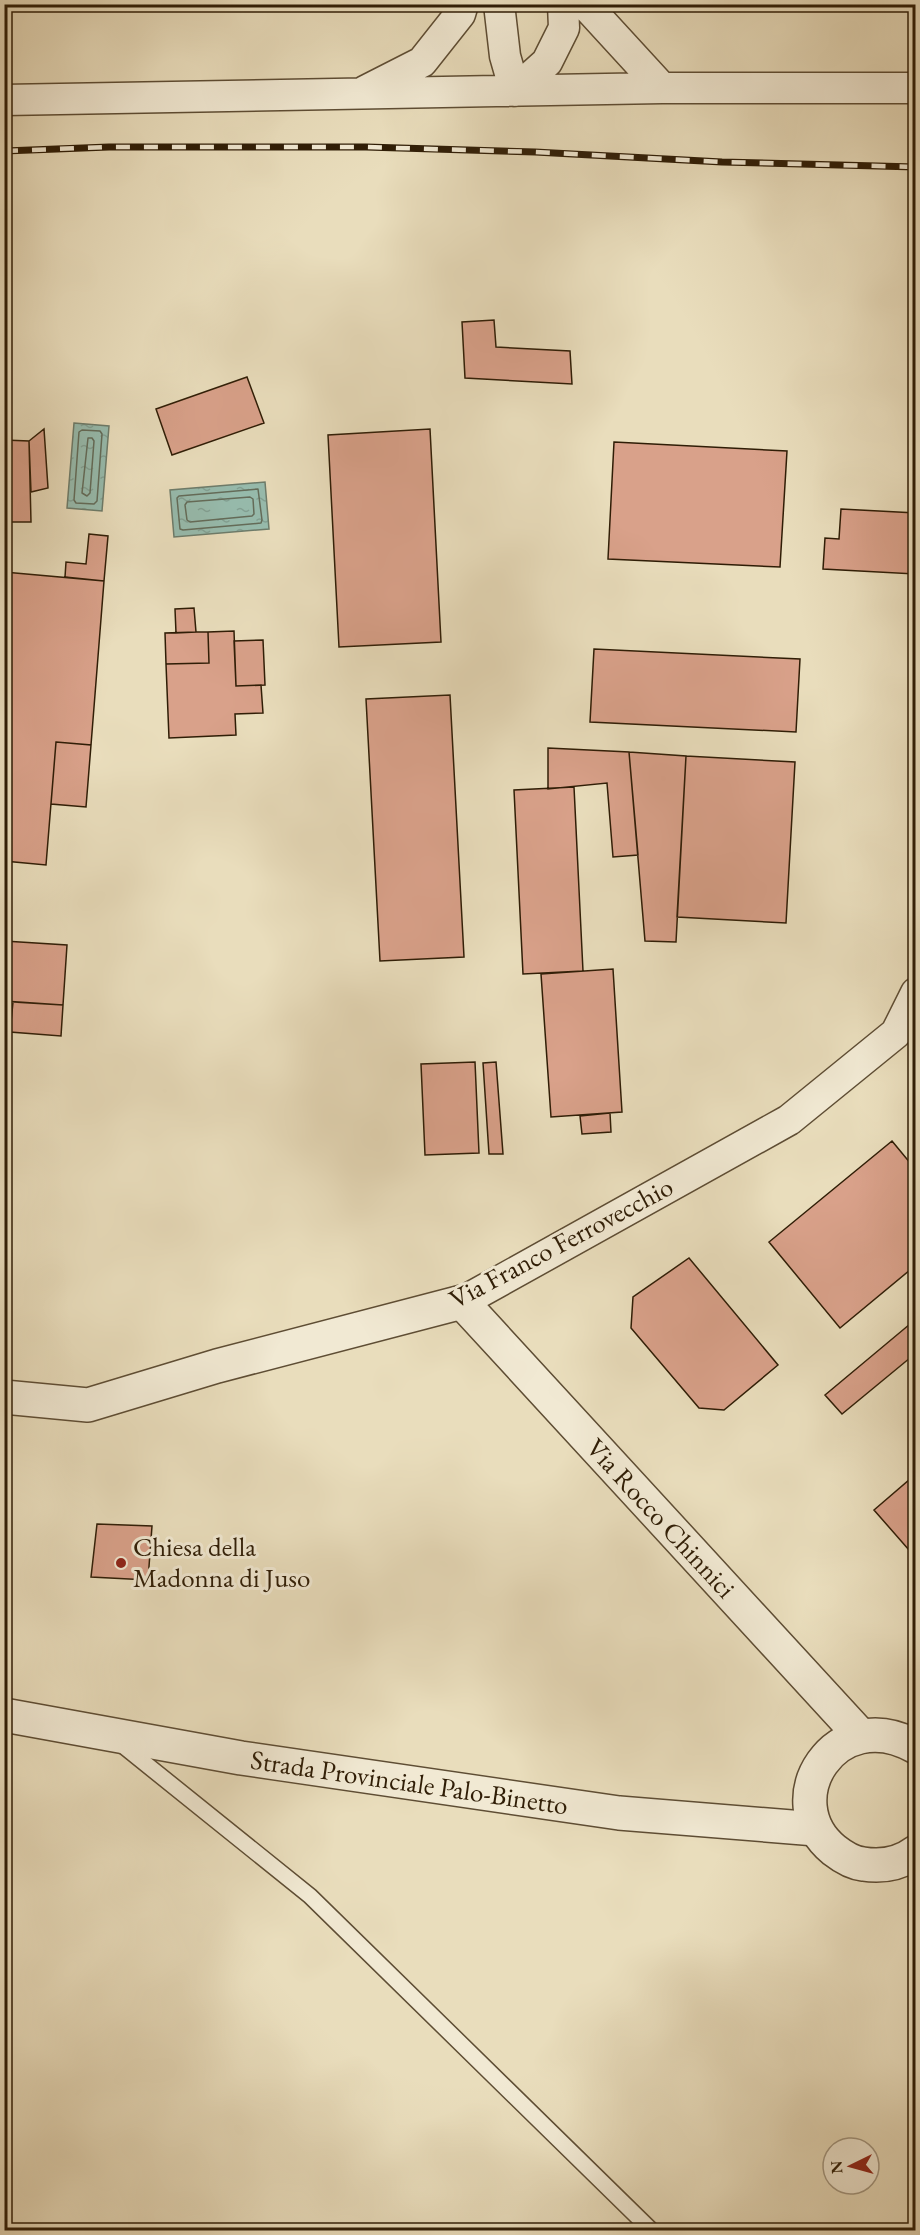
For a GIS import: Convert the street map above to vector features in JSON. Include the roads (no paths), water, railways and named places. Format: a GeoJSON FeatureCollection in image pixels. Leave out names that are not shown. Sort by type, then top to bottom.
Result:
{"type":"FeatureCollection","features":[{"type":"Feature","properties":{"kind":"street"},"geometry":{"type":"LineString","coordinates":[[359,94],[422,62],[460,14],[463,4]]}},
{"type":"Feature","properties":{"kind":"street"},"geometry":{"type":"LineString","coordinates":[[499,4],[505,56],[515,91]]}},
{"type":"Feature","properties":{"kind":"street"},"geometry":{"type":"LineString","coordinates":[[515,91],[547,62],[564,28],[563,4]]}},
{"type":"Feature","properties":{"kind":"street"},"geometry":{"type":"LineString","coordinates":[[585,4],[662,88]]}},
{"type":"Feature","properties":{"kind":"street"},"geometry":{"type":"LineString","coordinates":[[4,100],[662,88],[915,88]]}},
{"type":"Feature","properties":{"kind":"street","name":"Via Franco Ferrovecchio"},"geometry":{"type":"LineString","coordinates":[[4,1397],[88,1404],[275,1350],[462,1302],[789,1120],[906,1038],[915,993]]}},
{"type":"Feature","properties":{"kind":"street","name":"Via Rocco Chinnici"},"geometry":{"type":"LineString","coordinates":[[462,1302],[860,1736]]}},
{"type":"Feature","properties":{"kind":"street","name":"Strada Provinciale Palo-Binetto"},"geometry":{"type":"LineString","coordinates":[[4,1716],[252,1760],[619,1813],[816,1829]]}},
{"type":"Feature","properties":{"kind":"street"},"geometry":{"type":"LineString","coordinates":[[915,1747],[900,1738],[880,1734],[860,1736],[842,1743],[827,1755],[810,1791],[811,1810],[816,1829],[827,1845],[842,1857],[859,1864],[878,1866],[897,1863],[915,1852]]}},
{"type":"Feature","properties":{"kind":"lane"},"geometry":{"type":"LineString","coordinates":[[110,1735],[310,1896],[651,2230]]}},
{"type":"Feature","properties":{"kind":"water"},"geometry":{"type":"Polygon","coordinates":[[[74,423],[109,426],[102,511],[67,508],[74,423]]]}},
{"type":"Feature","properties":{"kind":"water"},"geometry":{"type":"Polygon","coordinates":[[[265,482],[269,529],[174,537],[170,490],[265,482]]]}},
{"type":"Feature","properties":{"kind":"railway"},"geometry":{"type":"LineString","coordinates":[[4,151],[109,147],[366,147],[535,152],[722,162],[916,167]]}},
{"type":"Feature","properties":{"kind":"place","name":"Chiesa della Madonna di Juso"},"geometry":{"type":"Point","coordinates":[121,1563]}}]}
